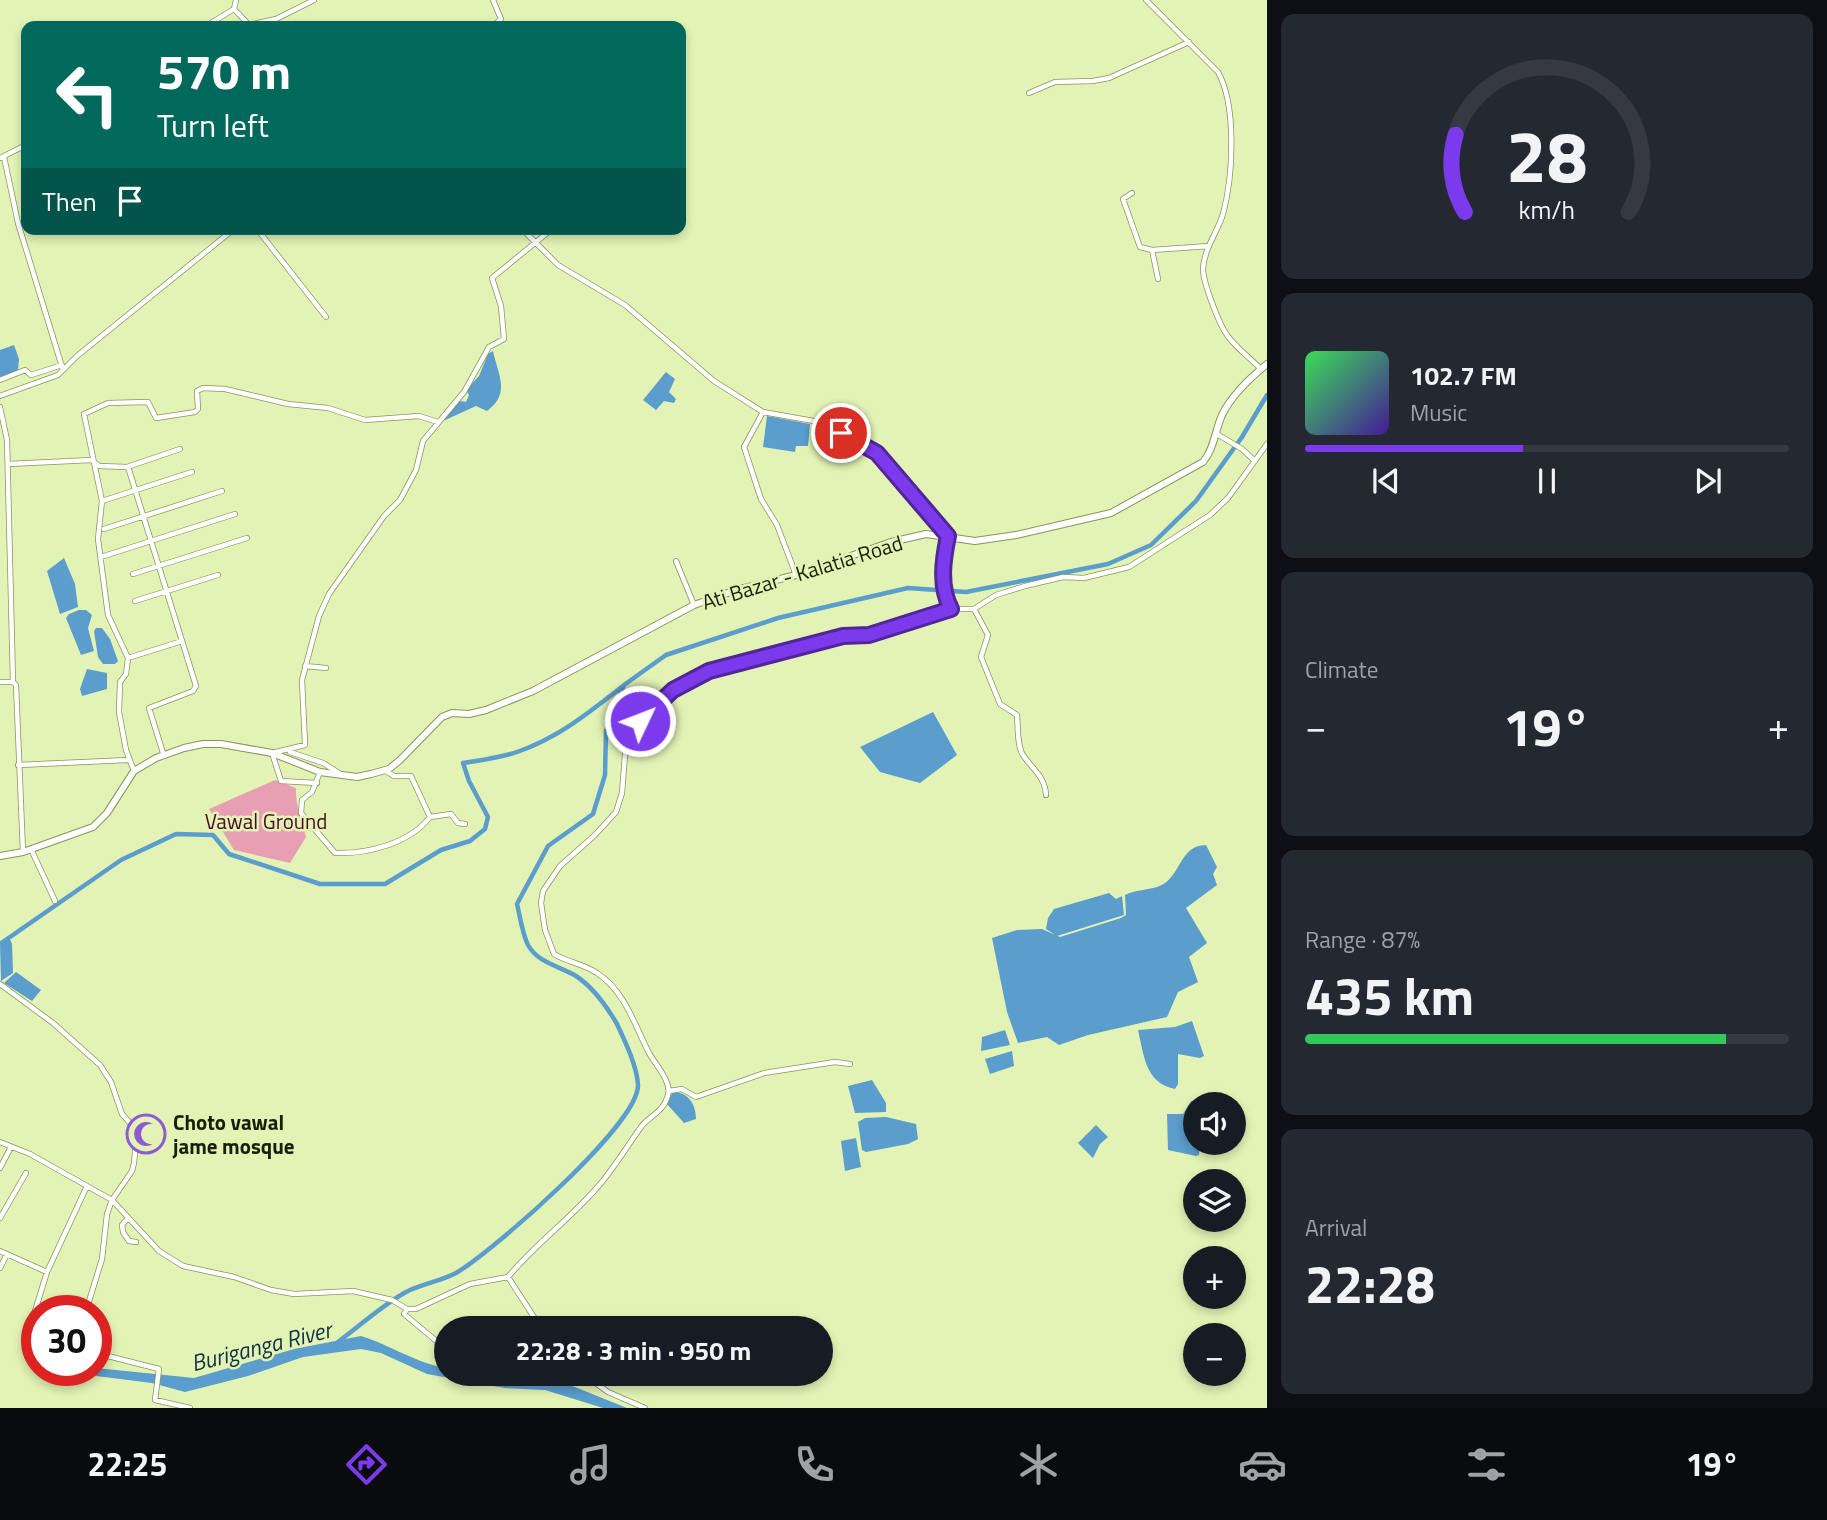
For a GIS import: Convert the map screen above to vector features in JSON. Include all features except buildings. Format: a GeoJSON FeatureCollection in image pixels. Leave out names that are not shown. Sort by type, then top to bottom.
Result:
{"type":"FeatureCollection","features":[{"type":"Feature","properties":{"kind":"main road","name":"Ati Bazar - Kalatia Road"},"geometry":{"type":"LineString","coordinates":[[272,753],[314,767],[320,772],[343,776],[357,777],[384,770],[400,760],[442,717],[452,713],[469,714],[486,710],[533,691],[694,605],[736,590],[796,575],[891,542],[926,534],[975,541],[1016,535],[1111,513],[1197,468],[1208,456],[1222,416],[1233,399],[1265,368]]}},
{"type":"Feature","properties":{"kind":"main road"},"geometry":{"type":"LineString","coordinates":[[0,856],[23,852],[93,827],[107,813],[134,771],[164,756],[203,744],[221,744],[272,753]]}},
{"type":"Feature","properties":{"kind":"street"},"geometry":{"type":"LineString","coordinates":[[214,21],[234,9],[236,0]]}},
{"type":"Feature","properties":{"kind":"street"},"geometry":{"type":"LineString","coordinates":[[268,21],[314,0]]}},
{"type":"Feature","properties":{"kind":"street"},"geometry":{"type":"LineString","coordinates":[[493,0],[501,19],[498,21]]}},
{"type":"Feature","properties":{"kind":"street"},"geometry":{"type":"LineString","coordinates":[[1146,0],[1218,72],[1227,95],[1230,176],[1223,214],[1205,254],[1204,275],[1225,333],[1265,368]]}},
{"type":"Feature","properties":{"kind":"street"},"geometry":{"type":"LineString","coordinates":[[234,9],[245,21]]}},
{"type":"Feature","properties":{"kind":"street"},"geometry":{"type":"LineString","coordinates":[[1029,93],[1055,82],[1109,78],[1189,42]]}},
{"type":"Feature","properties":{"kind":"street"},"geometry":{"type":"LineString","coordinates":[[21,148],[2,158],[21,233]]}},
{"type":"Feature","properties":{"kind":"street"},"geometry":{"type":"LineString","coordinates":[[1132,193],[1123,199],[1140,247],[1152,250],[1210,246]]}},
{"type":"Feature","properties":{"kind":"street"},"geometry":{"type":"LineString","coordinates":[[22,235],[63,367]]}},
{"type":"Feature","properties":{"kind":"street"},"geometry":{"type":"LineString","coordinates":[[0,396],[58,375],[63,367],[227,235]]}},
{"type":"Feature","properties":{"kind":"street"},"geometry":{"type":"LineString","coordinates":[[262,235],[326,317]]}},
{"type":"Feature","properties":{"kind":"street"},"geometry":{"type":"LineString","coordinates":[[530,235],[558,264],[625,304],[714,381],[763,412],[825,423],[877,453],[948,536],[942,564],[945,594],[951,609]]}},
{"type":"Feature","properties":{"kind":"street"},"geometry":{"type":"LineString","coordinates":[[317,783],[280,779],[272,753],[305,745],[302,680],[319,616],[329,594],[384,516],[400,500],[416,470],[423,441],[464,392],[489,347],[506,335],[492,278],[544,235]]}},
{"type":"Feature","properties":{"kind":"street"},"geometry":{"type":"LineString","coordinates":[[1152,250],[1158,279]]}},
{"type":"Feature","properties":{"kind":"street"},"geometry":{"type":"LineString","coordinates":[[0,380],[25,370],[31,375],[63,367]]}},
{"type":"Feature","properties":{"kind":"street"},"geometry":{"type":"LineString","coordinates":[[134,771],[128,760],[119,712],[120,682],[126,674],[128,659],[108,615],[98,539],[102,501],[84,414],[108,403],[148,402],[156,418],[195,412],[198,409],[197,391],[203,388],[225,389],[288,404],[328,408],[365,420],[419,416],[438,422]]}},
{"type":"Feature","properties":{"kind":"street"},"geometry":{"type":"LineString","coordinates":[[0,407],[4,419],[8,464],[13,682],[16,685],[23,852]]}},
{"type":"Feature","properties":{"kind":"street"},"geometry":{"type":"LineString","coordinates":[[763,412],[744,447],[761,499],[777,525],[796,575]]}},
{"type":"Feature","properties":{"kind":"street"},"geometry":{"type":"LineString","coordinates":[[1217,434],[1242,449],[1255,461]]}},
{"type":"Feature","properties":{"kind":"street"},"geometry":{"type":"LineString","coordinates":[[0,1142],[30,1154],[112,1200],[159,1251],[194,1270],[234,1277],[271,1290],[294,1294],[353,1290],[392,1300],[405,1308],[416,1309],[470,1284],[508,1277],[530,1250],[602,1182],[630,1147],[643,1123],[661,1109],[669,1091],[636,1021],[606,981],[597,973],[554,954],[545,930],[541,902],[543,891],[560,866],[616,812],[622,793],[629,731],[673,690],[709,671],[843,636],[869,635],[951,609],[974,609],[996,596],[1025,586],[1063,577],[1084,578],[1129,568],[1210,515],[1228,498],[1267,444]]}},
{"type":"Feature","properties":{"kind":"street"},"geometry":{"type":"LineString","coordinates":[[8,464],[92,460],[99,466],[127,467],[180,449]]}},
{"type":"Feature","properties":{"kind":"street"},"geometry":{"type":"LineString","coordinates":[[127,467],[196,689],[149,708],[164,756]]}},
{"type":"Feature","properties":{"kind":"street"},"geometry":{"type":"LineString","coordinates":[[102,501],[192,472]]}},
{"type":"Feature","properties":{"kind":"street"},"geometry":{"type":"LineString","coordinates":[[104,529],[222,491]]}},
{"type":"Feature","properties":{"kind":"street"},"geometry":{"type":"LineString","coordinates":[[101,557],[235,514]]}},
{"type":"Feature","properties":{"kind":"street"},"geometry":{"type":"LineString","coordinates":[[133,574],[247,538]]}},
{"type":"Feature","properties":{"kind":"street"},"geometry":{"type":"LineString","coordinates":[[676,561],[694,605]]}},
{"type":"Feature","properties":{"kind":"street"},"geometry":{"type":"LineString","coordinates":[[135,601],[218,575]]}},
{"type":"Feature","properties":{"kind":"street"},"geometry":{"type":"LineString","coordinates":[[974,609],[988,635],[981,653],[986,671],[1000,704],[1017,715],[1021,754],[1037,769],[1046,795]]}},
{"type":"Feature","properties":{"kind":"street"},"geometry":{"type":"LineString","coordinates":[[128,659],[182,641]]}},
{"type":"Feature","properties":{"kind":"street"},"geometry":{"type":"LineString","coordinates":[[305,666],[326,668]]}},
{"type":"Feature","properties":{"kind":"street"},"geometry":{"type":"LineString","coordinates":[[0,682],[13,682]]}},
{"type":"Feature","properties":{"kind":"street"},"geometry":{"type":"LineString","coordinates":[[286,751],[323,763],[343,776]]}},
{"type":"Feature","properties":{"kind":"street"},"geometry":{"type":"LineString","coordinates":[[18,765],[128,760]]}},
{"type":"Feature","properties":{"kind":"street"},"geometry":{"type":"LineString","coordinates":[[384,770],[394,776],[411,776],[430,817]]}},
{"type":"Feature","properties":{"kind":"street"},"geometry":{"type":"LineString","coordinates":[[320,772],[317,783],[302,800],[301,813],[335,853],[361,854],[393,842],[415,831],[430,817],[451,814],[457,823],[465,824]]}},
{"type":"Feature","properties":{"kind":"street"},"geometry":{"type":"LineString","coordinates":[[31,849],[55,901]]}},
{"type":"Feature","properties":{"kind":"street"},"geometry":{"type":"LineString","coordinates":[[0,984],[53,1023],[100,1065],[111,1082],[122,1114],[137,1131],[132,1171],[112,1200],[107,1214],[102,1259],[91,1295]]}},
{"type":"Feature","properties":{"kind":"street"},"geometry":{"type":"LineString","coordinates":[[669,1091],[682,1089],[697,1096],[764,1073],[823,1064],[850,1064]]}},
{"type":"Feature","properties":{"kind":"street"},"geometry":{"type":"LineString","coordinates":[[0,1168],[12,1147]]}},
{"type":"Feature","properties":{"kind":"street"},"geometry":{"type":"LineString","coordinates":[[0,1218],[26,1173]]}},
{"type":"Feature","properties":{"kind":"street"},"geometry":{"type":"LineString","coordinates":[[40,1295],[47,1272],[86,1186]]}},
{"type":"Feature","properties":{"kind":"street"},"geometry":{"type":"LineString","coordinates":[[128,1218],[122,1225],[123,1233],[129,1241],[136,1242]]}},
{"type":"Feature","properties":{"kind":"street"},"geometry":{"type":"LineString","coordinates":[[0,1251],[47,1272]]}},
{"type":"Feature","properties":{"kind":"street"},"geometry":{"type":"LineString","coordinates":[[0,1268],[7,1254]]}},
{"type":"Feature","properties":{"kind":"street"},"geometry":{"type":"LineString","coordinates":[[508,1277],[533,1316]]}},
{"type":"Feature","properties":{"kind":"street"},"geometry":{"type":"LineString","coordinates":[[405,1308],[404,1314],[434,1339]]}},
{"type":"Feature","properties":{"kind":"street"},"geometry":{"type":"LineString","coordinates":[[112,1357],[159,1369],[155,1400],[190,1408]]}},
{"type":"Feature","properties":{"kind":"street"},"geometry":{"type":"LineString","coordinates":[[600,1386],[645,1408]]}},
{"type":"Feature","properties":{"kind":"green space","name":"Vawal Ground"},"geometry":{"type":"Polygon","coordinates":[[[275,780],[296,788],[306,837],[290,863],[234,850],[209,809],[275,780]]]}},
{"type":"Feature","properties":{"kind":"water"},"geometry":{"type":"Polygon","coordinates":[[[14,345],[19,359],[18,371],[0,377],[0,350],[14,345]]]}},
{"type":"Feature","properties":{"kind":"water"},"geometry":{"type":"Polygon","coordinates":[[[493,351],[501,383],[499,397],[494,404],[487,411],[476,406],[443,421],[442,418],[460,401],[466,402],[469,395],[466,390],[479,376],[488,354],[493,351]]]}},
{"type":"Feature","properties":{"kind":"water"},"geometry":{"type":"Polygon","coordinates":[[[666,372],[675,379],[669,392],[676,399],[674,403],[664,401],[656,410],[643,400],[666,372]]]}},
{"type":"Feature","properties":{"kind":"water"},"geometry":{"type":"Polygon","coordinates":[[[767,416],[810,424],[808,446],[796,446],[795,452],[763,447],[767,416]]]}},
{"type":"Feature","properties":{"kind":"water"},"geometry":{"type":"Polygon","coordinates":[[[64,558],[75,584],[78,607],[60,614],[47,571],[64,558]]]}},
{"type":"Feature","properties":{"kind":"water"},"geometry":{"type":"Polygon","coordinates":[[[79,610],[86,610],[92,615],[88,628],[94,651],[81,655],[66,618],[79,610]]]}},
{"type":"Feature","properties":{"kind":"water"},"geometry":{"type":"Polygon","coordinates":[[[96,628],[102,628],[110,639],[118,661],[115,664],[103,664],[98,657],[94,631],[96,628]]]}},
{"type":"Feature","properties":{"kind":"water"},"geometry":{"type":"Polygon","coordinates":[[[87,669],[107,673],[107,689],[82,696],[80,689],[87,669]]]}},
{"type":"Feature","properties":{"kind":"water"},"geometry":{"type":"Polygon","coordinates":[[[933,712],[957,755],[920,783],[880,772],[860,747],[933,712]]]}},
{"type":"Feature","properties":{"kind":"water"},"geometry":{"type":"Polygon","coordinates":[[[1206,845],[1217,867],[1213,874],[1217,885],[1186,908],[1207,943],[1189,957],[1198,982],[1178,992],[1167,1017],[1088,1035],[1059,1045],[1047,1037],[1018,1043],[1007,1012],[992,938],[1017,930],[1042,929],[1060,937],[1121,918],[1126,915],[1125,895],[1165,883],[1190,850],[1206,845]]]}},
{"type":"Feature","properties":{"kind":"water"},"geometry":{"type":"Polygon","coordinates":[[[1109,893],[1116,899],[1122,896],[1124,915],[1057,936],[1046,929],[1048,918],[1054,909],[1109,893]]]}},
{"type":"Feature","properties":{"kind":"water"},"geometry":{"type":"Polygon","coordinates":[[[9,937],[12,944],[13,973],[1,981],[0,942],[9,937]]]}},
{"type":"Feature","properties":{"kind":"water"},"geometry":{"type":"Polygon","coordinates":[[[16,972],[41,990],[32,1001],[4,983],[16,972]]]}},
{"type":"Feature","properties":{"kind":"water"},"geometry":{"type":"Polygon","coordinates":[[[1192,1021],[1204,1056],[1200,1058],[1178,1054],[1178,1084],[1175,1089],[1165,1086],[1157,1081],[1148,1067],[1138,1030],[1175,1027],[1192,1021]]]}},
{"type":"Feature","properties":{"kind":"water"},"geometry":{"type":"Polygon","coordinates":[[[1005,1030],[1010,1045],[981,1051],[982,1037],[1005,1030]]]}},
{"type":"Feature","properties":{"kind":"water"},"geometry":{"type":"Polygon","coordinates":[[[1012,1051],[1014,1066],[990,1074],[985,1059],[1012,1051]]]}},
{"type":"Feature","properties":{"kind":"water"},"geometry":{"type":"Polygon","coordinates":[[[872,1080],[886,1103],[886,1112],[855,1113],[848,1086],[872,1080]]]}},
{"type":"Feature","properties":{"kind":"water"},"geometry":{"type":"Polygon","coordinates":[[[673,1092],[683,1094],[690,1100],[695,1108],[696,1119],[684,1123],[666,1103],[673,1092]]]}},
{"type":"Feature","properties":{"kind":"water"},"geometry":{"type":"Polygon","coordinates":[[[1167,1114],[1183,1114],[1183,1153],[1168,1150],[1167,1114]]]}},
{"type":"Feature","properties":{"kind":"water"},"geometry":{"type":"Polygon","coordinates":[[[886,1117],[916,1124],[918,1139],[908,1144],[866,1152],[862,1150],[858,1122],[865,1118],[886,1117]]]}},
{"type":"Feature","properties":{"kind":"water"},"geometry":{"type":"Polygon","coordinates":[[[1096,1125],[1108,1137],[1100,1144],[1093,1158],[1078,1143],[1096,1125]]]}},
{"type":"Feature","properties":{"kind":"water"},"geometry":{"type":"Polygon","coordinates":[[[856,1138],[861,1167],[845,1171],[841,1141],[856,1138]]]}},
{"type":"Feature","properties":{"kind":"water"},"geometry":{"type":"Polygon","coordinates":[[[361,1336],[434,1365],[434,1375],[381,1353],[361,1349],[303,1357],[248,1376],[185,1392],[152,1383],[112,1378],[112,1370],[194,1378],[294,1349],[361,1336]]]}},
{"type":"Feature","properties":{"kind":"water"},"geometry":{"type":"Polygon","coordinates":[[[494,1386],[572,1386],[627,1408],[603,1408],[545,1390],[494,1386]]]}},
{"type":"Feature","properties":{"kind":"waterway","name":"Buriganga River"},"geometry":{"type":"LineString","coordinates":[[338,1342],[397,1297],[456,1273],[500,1240],[530,1215],[590,1156],[615,1128],[632,1103],[638,1085],[637,1078],[617,1024],[588,986],[576,976],[543,960],[532,951],[524,935],[517,904],[548,846],[593,814],[605,775],[606,731],[624,685],[666,655],[778,618],[908,588],[966,592],[1108,564],[1151,545],[1196,501],[1242,437],[1267,395]]}},
{"type":"Feature","properties":{"kind":"waterway"},"geometry":{"type":"LineString","coordinates":[[0,944],[121,860],[176,834],[213,835],[229,854],[320,884],[385,884],[441,850],[470,841],[485,829],[488,817],[469,781],[463,763],[511,754],[532,746],[586,715],[623,686]]}},
{"type":"Feature","properties":{"kind":"place","name":"Choto vawal jame mosque"},"geometry":{"type":"Point","coordinates":[146,1134]}},
{"type":"Feature","properties":{"kind":"route"},"geometry":{"type":"LineString","coordinates":[[640,721],[673,690],[709,671],[769,658],[843,636],[869,635],[951,609],[946,599],[942,564],[948,536],[877,453],[841,433]]}}]}
